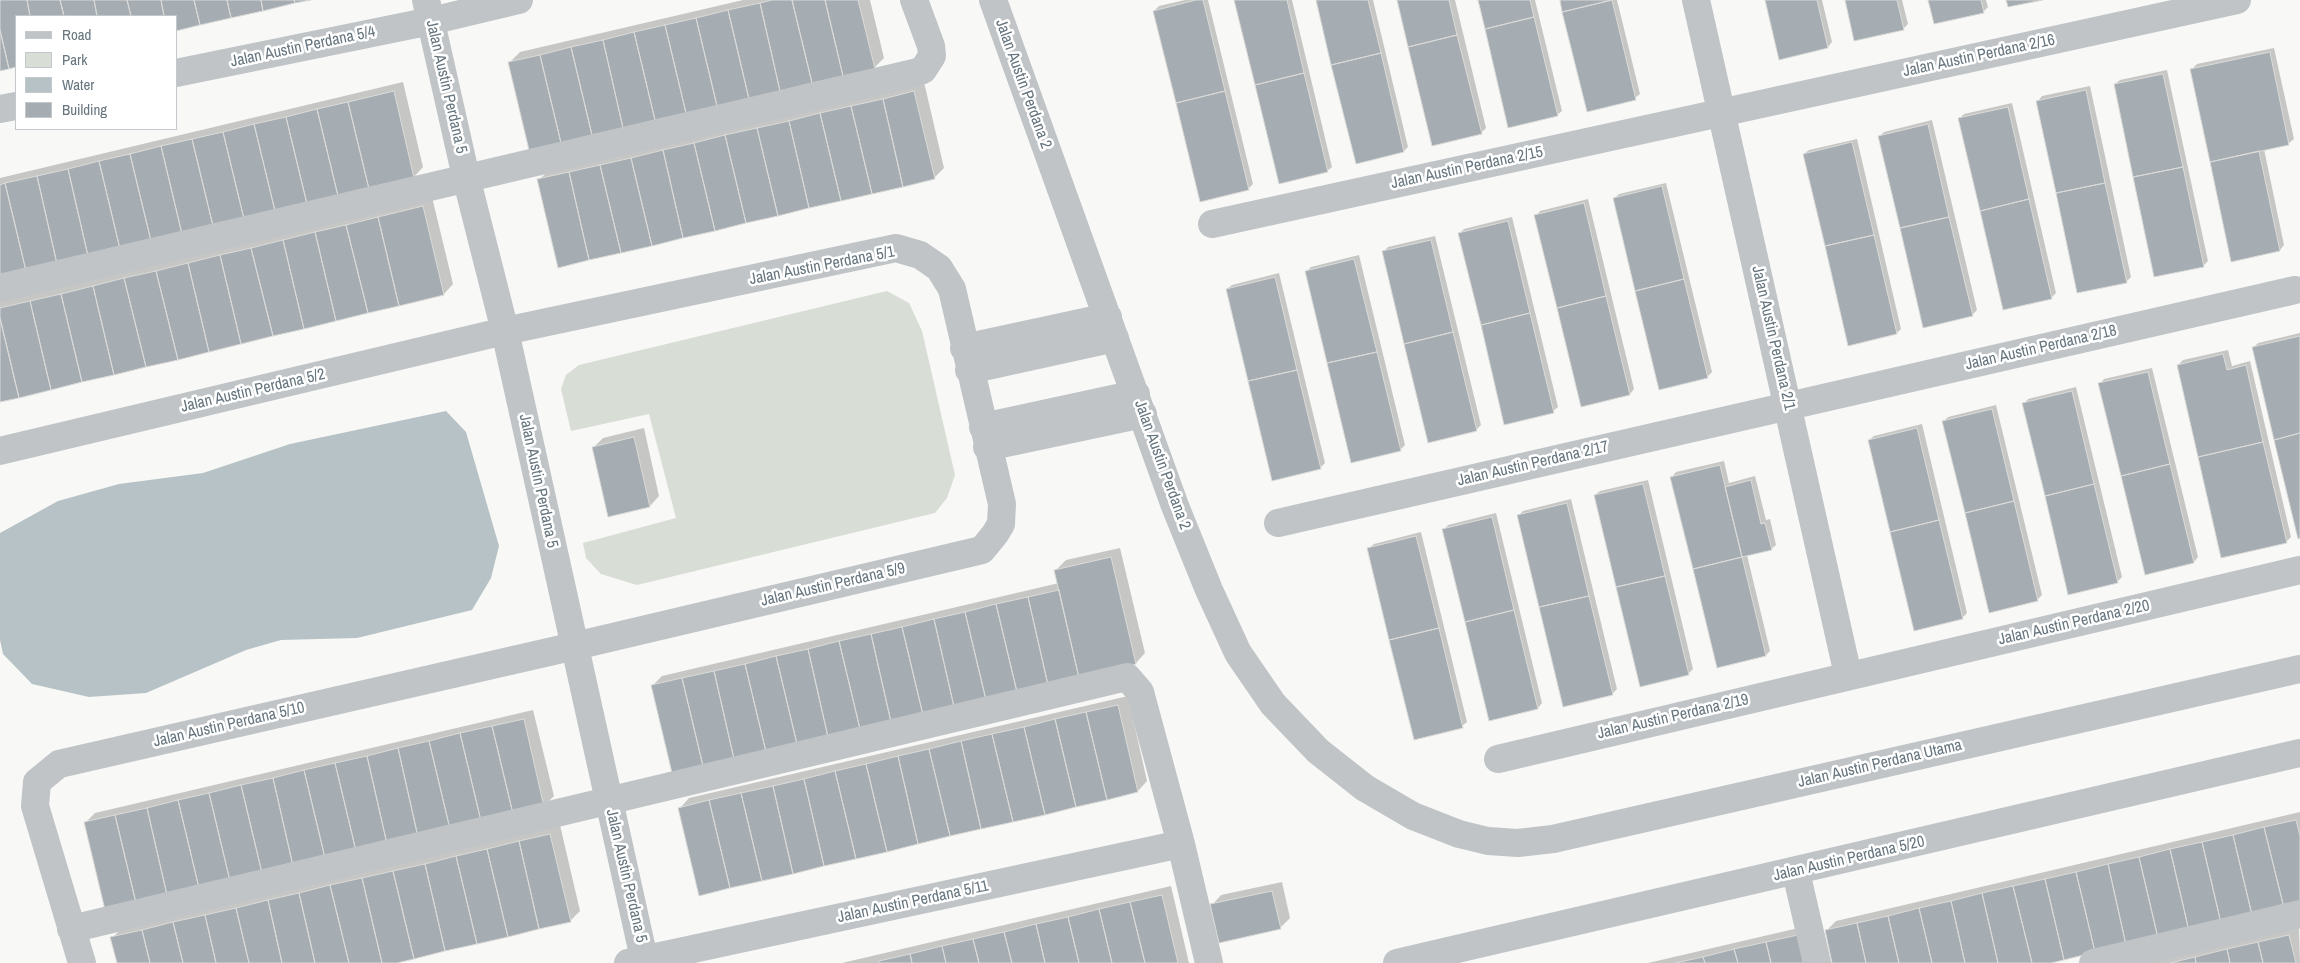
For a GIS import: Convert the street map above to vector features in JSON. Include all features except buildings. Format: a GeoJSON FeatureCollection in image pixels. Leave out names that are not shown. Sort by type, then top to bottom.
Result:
{"type":"FeatureCollection","features":[{"type":"Feature","properties":{"kind":"street","name":"Jalan Austin Perdana 5/4"},"geometry":{"type":"LineString","coordinates":[[178,72],[428,10],[519,0]]}},
{"type":"Feature","properties":{"kind":"street"},"geometry":{"type":"LineString","coordinates":[[0,288],[914,74],[924,70],[932,56],[931,46],[914,0]]}},
{"type":"Feature","properties":{"kind":"street","name":"Jalan Austin Perdana 2"},"geometry":{"type":"LineString","coordinates":[[993,0],[1140,404],[1174,506],[1238,653],[1273,704],[1318,752],[1365,788],[1413,816],[1459,834]]}},
{"type":"Feature","properties":{"kind":"street","name":"Jalan Austin Perdana 2/1"},"geometry":{"type":"LineString","coordinates":[[1696,0],[1848,675]]}},
{"type":"Feature","properties":{"kind":"street","name":"Jalan Austin Perdana 2/16"},"geometry":{"type":"LineString","coordinates":[[1722,113],[2237,0]]}},
{"type":"Feature","properties":{"kind":"street","name":"Jalan Austin Perdana 5"},"geometry":{"type":"LineString","coordinates":[[428,10],[466,178],[505,332],[575,646],[609,800],[639,962]]}},
{"type":"Feature","properties":{"kind":"street"},"geometry":{"type":"LineString","coordinates":[[0,109],[15,106]]}},
{"type":"Feature","properties":{"kind":"street","name":"Jalan Austin Perdana 2/15"},"geometry":{"type":"LineString","coordinates":[[1212,224],[1722,113]]}},
{"type":"Feature","properties":{"kind":"street","name":"Jalan Austin Perdana 5/1"},"geometry":{"type":"LineString","coordinates":[[505,332],[896,248],[920,256],[939,268],[952,288],[967,358]]}},
{"type":"Feature","properties":{"kind":"street","name":"Jalan Austin Perdana 2/18"},"geometry":{"type":"LineString","coordinates":[[1788,406],[2295,290]]}},
{"type":"Feature","properties":{"kind":"street"},"geometry":{"type":"LineString","coordinates":[[967,358],[1111,328]]}},
{"type":"Feature","properties":{"kind":"street","name":"Jalan Austin Perdana 5/2"},"geometry":{"type":"LineString","coordinates":[[0,451],[505,332]]}},
{"type":"Feature","properties":{"kind":"street","name":"Jalan Austin Perdana 5/9"},"geometry":{"type":"LineString","coordinates":[[575,646],[982,550],[1001,524],[1002,504],[967,358]]}},
{"type":"Feature","properties":{"kind":"street"},"geometry":{"type":"LineString","coordinates":[[985,437],[1140,404]]}},
{"type":"Feature","properties":{"kind":"street","name":"Jalan Austin Perdana 2/17"},"geometry":{"type":"LineString","coordinates":[[1278,523],[1788,406]]}},
{"type":"Feature","properties":{"kind":"street","name":"Jalan Austin Perdana 2/20"},"geometry":{"type":"LineString","coordinates":[[1848,675],[2300,570]]}},
{"type":"Feature","properties":{"kind":"street","name":"Jalan Austin Perdana 5/10"},"geometry":{"type":"LineString","coordinates":[[82,963],[35,806],[37,782],[59,764],[575,646]]}},
{"type":"Feature","properties":{"kind":"street","name":"Jalan Austin Perdana Utama"},"geometry":{"type":"LineString","coordinates":[[1459,834],[1488,841],[1518,843],[1553,839],[2300,669]]}},
{"type":"Feature","properties":{"kind":"street","name":"Jalan Austin Perdana 2/19"},"geometry":{"type":"LineString","coordinates":[[1498,759],[1848,675]]}},
{"type":"Feature","properties":{"kind":"street"},"geometry":{"type":"LineString","coordinates":[[72,929],[1127,677],[1140,692],[1181,844],[1209,963]]}},
{"type":"Feature","properties":{"kind":"street","name":"Jalan Austin Perdana 5/20"},"geometry":{"type":"LineString","coordinates":[[1397,963],[1796,872],[2300,753]]}},
{"type":"Feature","properties":{"kind":"street","name":"Jalan Austin Perdana 5/11"},"geometry":{"type":"LineString","coordinates":[[639,962],[1181,844]]}},
{"type":"Feature","properties":{"kind":"street"},"geometry":{"type":"LineString","coordinates":[[1796,872],[1817,963]]}},
{"type":"Feature","properties":{"kind":"street"},"geometry":{"type":"LineString","coordinates":[[2093,963],[2300,914]]}},
{"type":"Feature","properties":{"kind":"green space"},"geometry":{"type":"Polygon","coordinates":[[[887,291],[909,303],[922,331],[955,475],[947,498],[935,513],[637,585],[601,574],[586,558],[583,543],[676,518],[649,414],[571,431],[561,389],[566,375],[579,365],[887,291]]]}},
{"type":"Feature","properties":{"kind":"water"},"geometry":{"type":"Polygon","coordinates":[[[446,411],[466,432],[499,546],[491,578],[472,610],[357,638],[281,640],[246,650],[146,693],[89,697],[32,684],[3,654],[0,640],[0,533],[58,501],[119,484],[203,473],[290,444],[446,411]]]}}]}
